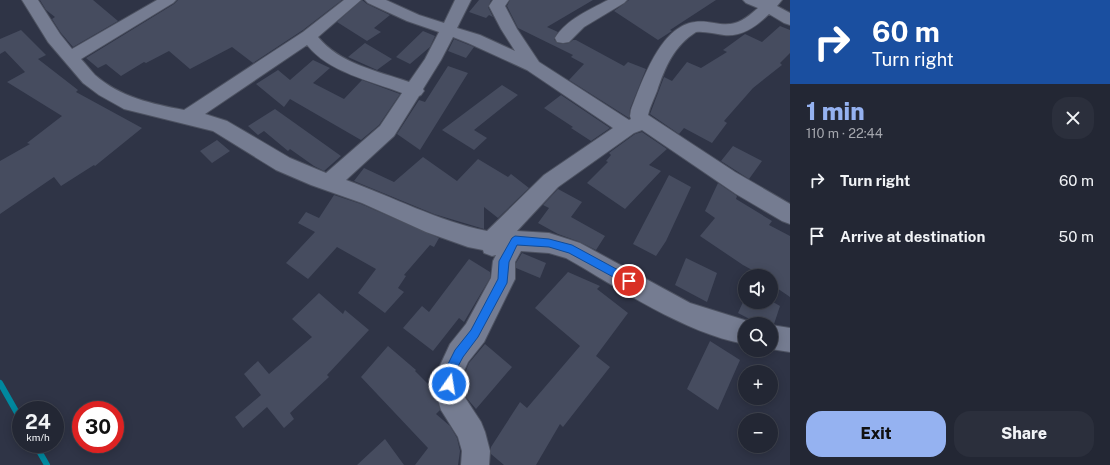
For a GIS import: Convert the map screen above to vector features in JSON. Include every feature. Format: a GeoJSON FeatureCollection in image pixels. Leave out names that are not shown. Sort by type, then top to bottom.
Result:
{"type":"FeatureCollection","features":[{"type":"Feature","properties":{"kind":"street"},"geometry":{"type":"LineString","coordinates":[[30,0],[54,38],[90,79],[105,91],[130,104],[220,126],[283,164],[368,197],[434,225],[468,237],[503,248],[549,243],[572,250],[684,312],[738,331]]}},
{"type":"Feature","properties":{"kind":"street"},"geometry":{"type":"LineString","coordinates":[[71,57],[168,0]]}},
{"type":"Feature","properties":{"kind":"street"},"geometry":{"type":"LineString","coordinates":[[186,118],[309,36],[353,0]]}},
{"type":"Feature","properties":{"kind":"street"},"geometry":{"type":"LineString","coordinates":[[373,0],[413,18],[474,39],[533,66],[635,125],[659,131],[723,176],[790,215]]}},
{"type":"Feature","properties":{"kind":"street"},"geometry":{"type":"LineString","coordinates":[[329,183],[387,131],[415,91],[433,60],[463,0]]}},
{"type":"Feature","properties":{"kind":"street"},"geometry":{"type":"LineString","coordinates":[[501,0],[497,6],[509,29],[533,66]]}},
{"type":"Feature","properties":{"kind":"street"},"geometry":{"type":"LineString","coordinates":[[563,38],[578,23],[619,0]]}},
{"type":"Feature","properties":{"kind":"street"},"geometry":{"type":"LineString","coordinates":[[751,0],[771,4],[790,20]]}},
{"type":"Feature","properties":{"kind":"street"},"geometry":{"type":"LineString","coordinates":[[475,465],[476,451],[471,432],[451,400],[449,384],[450,372],[459,353],[475,333],[503,279],[502,232],[551,181],[635,125],[664,54],[677,39],[691,27],[703,26],[732,30],[742,28],[771,4]]}},
{"type":"Feature","properties":{"kind":"street"},"geometry":{"type":"LineString","coordinates":[[309,36],[319,49],[336,62],[415,91]]}},
{"type":"Feature","properties":{"kind":"street"},"geometry":{"type":"LineString","coordinates":[[778,338],[790,340]]}},
{"type":"Feature","properties":{"kind":"building"},"geometry":{"type":"Polygon","coordinates":[[[40,0],[93,0],[118,21],[73,47],[52,19],[55,17],[46,10],[40,0]]]}},
{"type":"Feature","properties":{"kind":"building"},"geometry":{"type":"Polygon","coordinates":[[[178,0],[342,0],[303,30],[253,63],[232,47],[190,69],[169,51],[146,63],[144,62],[121,76],[106,64],[98,68],[86,58],[174,4],[178,0]]]}},
{"type":"Feature","properties":{"kind":"building"},"geometry":{"type":"Polygon","coordinates":[[[362,0],[390,15],[374,28],[381,32],[367,41],[337,22],[362,0]]]}},
{"type":"Feature","properties":{"kind":"building"},"geometry":{"type":"Polygon","coordinates":[[[479,0],[491,0],[488,7],[493,17],[489,15],[486,18],[469,12],[479,0]]]}},
{"type":"Feature","properties":{"kind":"building"},"geometry":{"type":"Polygon","coordinates":[[[510,0],[593,0],[547,27],[558,32],[554,39],[557,43],[563,44],[576,40],[624,66],[628,62],[646,69],[630,109],[629,118],[569,80],[584,64],[571,57],[573,55],[518,28],[507,6],[510,0]]]}},
{"type":"Feature","properties":{"kind":"building"},"geometry":{"type":"Polygon","coordinates":[[[629,0],[716,0],[670,30],[672,31],[658,40],[614,11],[629,0]]]}},
{"type":"Feature","properties":{"kind":"building"},"geometry":{"type":"Polygon","coordinates":[[[780,26],[790,30],[790,53],[780,63],[782,65],[753,88],[724,121],[727,123],[712,143],[684,128],[679,134],[650,114],[664,77],[672,81],[687,62],[701,68],[727,52],[723,50],[745,34],[762,42],[780,26]]]}},
{"type":"Feature","properties":{"kind":"building"},"geometry":{"type":"Polygon","coordinates":[[[21,30],[46,55],[38,59],[78,90],[76,92],[142,128],[95,166],[94,165],[61,186],[54,177],[0,214],[0,161],[30,144],[27,143],[62,116],[7,82],[25,72],[5,51],[0,54],[0,39],[21,30]]]}},
{"type":"Feature","properties":{"kind":"building"},"geometry":{"type":"Polygon","coordinates":[[[423,31],[435,36],[430,47],[410,64],[396,57],[423,31]]]}},
{"type":"Feature","properties":{"kind":"building"},"geometry":{"type":"Polygon","coordinates":[[[454,39],[474,47],[466,58],[448,51],[454,39]]]}},
{"type":"Feature","properties":{"kind":"building"},"geometry":{"type":"Polygon","coordinates":[[[365,43],[392,59],[377,70],[348,57],[365,43]]]}},
{"type":"Feature","properties":{"kind":"building"},"geometry":{"type":"Polygon","coordinates":[[[313,60],[330,68],[313,83],[344,99],[362,80],[400,94],[379,125],[361,140],[290,99],[284,107],[256,84],[278,70],[290,80],[313,60]]]}},
{"type":"Feature","properties":{"kind":"building"},"geometry":{"type":"Polygon","coordinates":[[[448,66],[468,73],[420,150],[397,134],[419,100],[425,102],[448,66]]]}},
{"type":"Feature","properties":{"kind":"building"},"geometry":{"type":"Polygon","coordinates":[[[502,85],[518,95],[474,130],[487,138],[474,150],[442,130],[502,85]]]}},
{"type":"Feature","properties":{"kind":"building"},"geometry":{"type":"Polygon","coordinates":[[[561,95],[610,128],[591,141],[571,128],[573,127],[544,108],[561,95]]]}},
{"type":"Feature","properties":{"kind":"building"},"geometry":{"type":"Polygon","coordinates":[[[275,109],[341,156],[324,171],[314,166],[290,149],[288,151],[264,131],[258,135],[248,126],[275,109]]]}},
{"type":"Feature","properties":{"kind":"building"},"geometry":{"type":"Polygon","coordinates":[[[642,132],[667,149],[649,165],[661,171],[625,209],[587,183],[608,162],[606,161],[611,155],[609,153],[635,134],[642,132]]]}},
{"type":"Feature","properties":{"kind":"building"},"geometry":{"type":"Polygon","coordinates":[[[217,140],[230,151],[212,163],[200,151],[217,140]]]}},
{"type":"Feature","properties":{"kind":"building"},"geometry":{"type":"Polygon","coordinates":[[[733,146],[762,161],[749,179],[721,161],[733,146]]]}},
{"type":"Feature","properties":{"kind":"building"},"geometry":{"type":"Polygon","coordinates":[[[423,157],[457,181],[478,159],[508,177],[511,174],[529,188],[498,218],[484,207],[484,229],[434,214],[354,181],[364,168],[394,182],[423,157]]]}},
{"type":"Feature","properties":{"kind":"building"},"geometry":{"type":"Polygon","coordinates":[[[669,175],[691,187],[666,241],[656,256],[633,244],[669,175]]]}},
{"type":"Feature","properties":{"kind":"building"},"geometry":{"type":"Polygon","coordinates":[[[718,183],[737,196],[736,199],[772,221],[769,225],[790,236],[790,297],[778,289],[778,269],[750,269],[700,236],[715,218],[705,211],[718,183]]]}},
{"type":"Feature","properties":{"kind":"building"},"geometry":{"type":"Polygon","coordinates":[[[558,189],[582,202],[571,217],[605,236],[596,250],[558,234],[538,223],[549,208],[543,205],[558,189]]]}},
{"type":"Feature","properties":{"kind":"building"},"geometry":{"type":"Polygon","coordinates":[[[334,195],[361,204],[439,238],[434,247],[430,245],[404,275],[406,276],[398,288],[404,292],[385,313],[358,293],[376,269],[337,247],[308,279],[286,263],[315,232],[298,223],[306,212],[319,218],[334,195]]]}},
{"type":"Feature","properties":{"kind":"building"},"geometry":{"type":"Polygon","coordinates":[[[522,253],[546,263],[540,278],[516,268],[516,263],[522,253]]]}},
{"type":"Feature","properties":{"kind":"building"},"geometry":{"type":"Polygon","coordinates":[[[686,258],[717,273],[707,302],[675,285],[686,258]]]}},
{"type":"Feature","properties":{"kind":"building"},"geometry":{"type":"Polygon","coordinates":[[[469,259],[490,272],[490,278],[464,322],[459,318],[433,351],[403,328],[422,306],[429,312],[469,259]]]}},
{"type":"Feature","properties":{"kind":"building"},"geometry":{"type":"Polygon","coordinates":[[[568,272],[600,286],[597,289],[628,313],[596,356],[610,367],[563,427],[560,424],[536,465],[504,465],[491,454],[491,447],[520,402],[527,408],[580,346],[535,308],[568,272]]]}},
{"type":"Feature","properties":{"kind":"building"},"geometry":{"type":"Polygon","coordinates":[[[319,293],[343,314],[345,310],[369,330],[327,375],[329,377],[290,413],[294,419],[284,428],[267,407],[243,428],[235,417],[261,395],[244,374],[258,361],[269,374],[312,337],[292,319],[319,293]]]}},
{"type":"Feature","properties":{"kind":"building"},"geometry":{"type":"Polygon","coordinates":[[[778,305],[780,306],[776,317],[746,317],[738,313],[740,309],[778,309],[778,305]]]}},
{"type":"Feature","properties":{"kind":"building"},"geometry":{"type":"Polygon","coordinates":[[[710,341],[740,360],[718,410],[687,389],[710,341]]]}},
{"type":"Feature","properties":{"kind":"building"},"geometry":{"type":"Polygon","coordinates":[[[485,344],[512,367],[476,409],[465,396],[465,373],[469,363],[485,344]]]}},
{"type":"Feature","properties":{"kind":"building"},"geometry":{"type":"Polygon","coordinates":[[[388,346],[416,370],[415,371],[435,391],[440,410],[436,414],[450,426],[457,438],[460,451],[458,465],[415,465],[428,448],[361,377],[388,346]]]}},
{"type":"Feature","properties":{"kind":"building"},"geometry":{"type":"Polygon","coordinates":[[[385,439],[404,465],[357,465],[385,439]]]}},
{"type":"Feature","properties":{"kind":"waterway"},"geometry":{"type":"LineString","coordinates":[[0,383],[12,404]]}},
{"type":"Feature","properties":{"kind":"waterway"},"geometry":{"type":"LineString","coordinates":[[40,453],[47,465]]}},
{"type":"Feature","properties":{"kind":"route"},"geometry":{"type":"LineString","coordinates":[[449,384],[450,372],[459,353],[475,333],[503,279],[504,261],[515,240],[549,243],[572,250],[629,281]]}}]}
